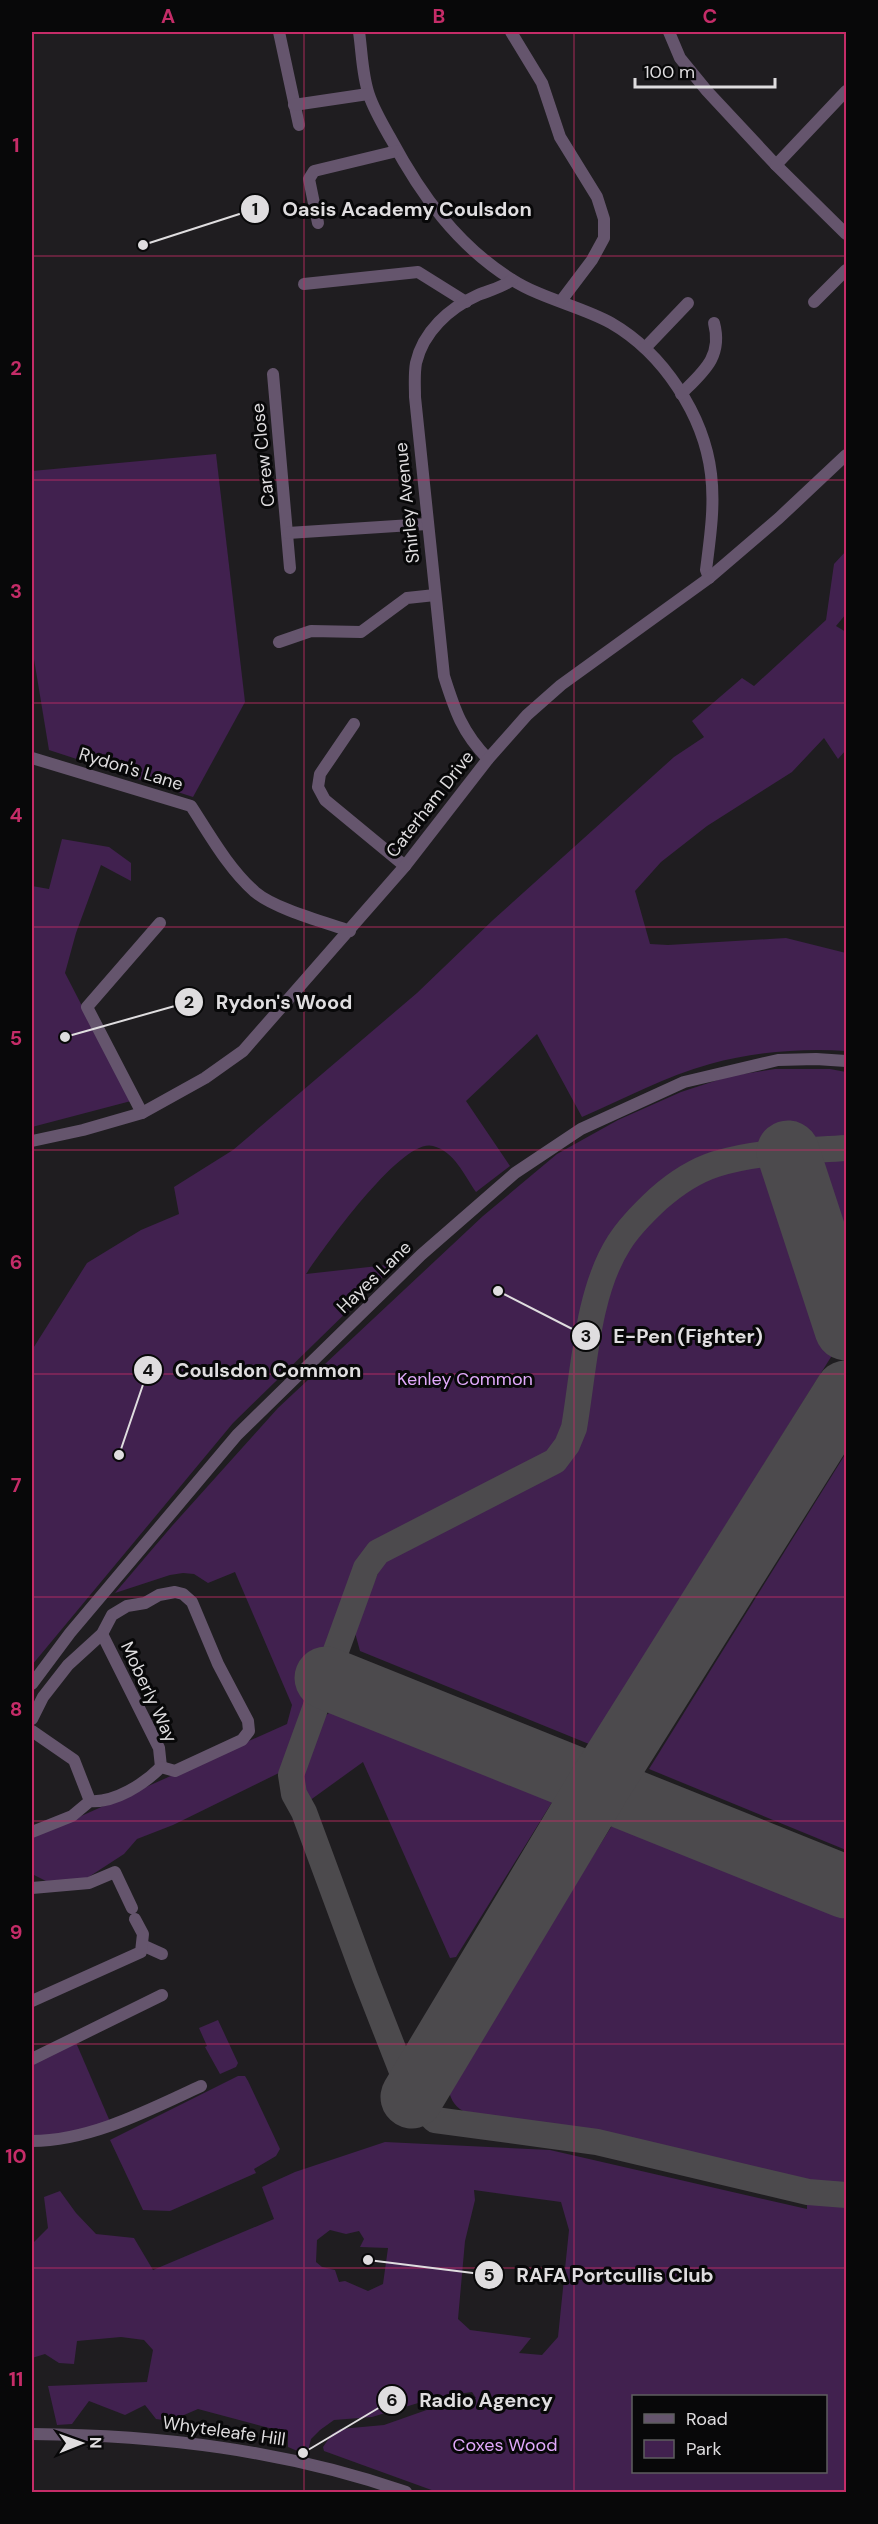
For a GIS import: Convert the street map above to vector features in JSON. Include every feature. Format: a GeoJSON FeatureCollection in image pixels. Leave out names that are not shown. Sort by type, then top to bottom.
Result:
{"type":"FeatureCollection","features":[{"type":"Feature","properties":{"kind":"street"},"geometry":{"type":"LineString","coordinates":[[279,32],[299,125]]}},
{"type":"Feature","properties":{"kind":"street"},"geometry":{"type":"LineString","coordinates":[[359,32],[368,93],[397,151],[426,199],[445,222],[465,244],[512,280],[610,323],[645,348],[681,394],[699,429],[711,475],[712,501],[706,570],[709,578]]}},
{"type":"Feature","properties":{"kind":"street"},"geometry":{"type":"LineString","coordinates":[[510,32],[542,84],[560,137],[597,196],[604,219],[604,238],[592,260],[561,301]]}},
{"type":"Feature","properties":{"kind":"street"},"geometry":{"type":"LineString","coordinates":[[669,32],[686,66],[776,165],[846,234]]}},
{"type":"Feature","properties":{"kind":"street"},"geometry":{"type":"LineString","coordinates":[[776,165],[846,91]]}},
{"type":"Feature","properties":{"kind":"street"},"geometry":{"type":"LineString","coordinates":[[294,105],[368,93]]}},
{"type":"Feature","properties":{"kind":"street"},"geometry":{"type":"LineString","coordinates":[[318,223],[309,178],[314,171],[397,151]]}},
{"type":"Feature","properties":{"kind":"street"},"geometry":{"type":"LineString","coordinates":[[814,302],[846,270]]}},
{"type":"Feature","properties":{"kind":"street"},"geometry":{"type":"LineString","coordinates":[[304,284],[418,272],[466,302]]}},
{"type":"Feature","properties":{"kind":"street","name":"Shirley Avenue"},"geometry":{"type":"LineString","coordinates":[[488,759],[470,740],[457,717],[444,676],[415,397],[416,364],[423,343],[438,321],[466,302],[501,288],[512,280]]}},
{"type":"Feature","properties":{"kind":"street"},"geometry":{"type":"LineString","coordinates":[[645,348],[688,303]]}},
{"type":"Feature","properties":{"kind":"street"},"geometry":{"type":"LineString","coordinates":[[681,394],[707,368],[716,348],[717,336],[714,323]]}},
{"type":"Feature","properties":{"kind":"street","name":"Carew Close"},"geometry":{"type":"LineString","coordinates":[[273,374],[290,568]]}},
{"type":"Feature","properties":{"kind":"street","name":"Caterham Drive"},"geometry":{"type":"LineString","coordinates":[[32,1142],[142,1113],[205,1078],[243,1051],[405,866],[488,759],[527,715],[561,685],[709,578],[779,518],[846,455]]}},
{"type":"Feature","properties":{"kind":"street"},"geometry":{"type":"LineString","coordinates":[[288,533],[427,524]]}},
{"type":"Feature","properties":{"kind":"street"},"geometry":{"type":"LineString","coordinates":[[279,642],[311,631],[361,632],[407,598],[435,595]]}},
{"type":"Feature","properties":{"kind":"street"},"geometry":{"type":"LineString","coordinates":[[354,724],[320,774],[318,787],[326,800],[405,866]]}},
{"type":"Feature","properties":{"kind":"street","name":"Rydon's Lane"},"geometry":{"type":"LineString","coordinates":[[32,758],[191,806],[228,864],[256,893],[286,908],[350,931]]}},
{"type":"Feature","properties":{"kind":"street"},"geometry":{"type":"LineString","coordinates":[[142,1113],[87,1007],[160,923]]}},
{"type":"Feature","properties":{"kind":"street","name":"Hayes Lane"},"geometry":{"type":"LineString","coordinates":[[32,1684],[70,1633],[237,1435],[422,1255],[515,1173],[581,1129],[684,1082],[778,1060],[846,1061]]}},
{"type":"Feature","properties":{"kind":"street"},"geometry":{"type":"LineString","coordinates":[[32,1719],[43,1697],[68,1665],[102,1634],[112,1615],[127,1606],[145,1603],[167,1594],[183,1594],[192,1602],[218,1664],[248,1721],[249,1731],[242,1740],[175,1771],[161,1767],[148,1781],[103,1802],[90,1801],[72,1816],[32,1832]]}},
{"type":"Feature","properties":{"kind":"street","name":"Moberly Way"},"geometry":{"type":"LineString","coordinates":[[102,1634],[159,1748],[161,1767]]}},
{"type":"Feature","properties":{"kind":"street"},"geometry":{"type":"LineString","coordinates":[[32,1731],[74,1760],[90,1801]]}},
{"type":"Feature","properties":{"kind":"street"},"geometry":{"type":"LineString","coordinates":[[32,1888],[88,1883],[115,1872],[143,1935],[141,1952],[32,2001]]}},
{"type":"Feature","properties":{"kind":"street"},"geometry":{"type":"LineString","coordinates":[[142,1945],[162,1954]]}},
{"type":"Feature","properties":{"kind":"street"},"geometry":{"type":"LineString","coordinates":[[32,2059],[162,1995]]}},
{"type":"Feature","properties":{"kind":"street"},"geometry":{"type":"LineString","coordinates":[[32,2141],[77,2136],[159,2105],[201,2086]]}},
{"type":"Feature","properties":{"kind":"street","name":"Whyteleafe Hill"},"geometry":{"type":"LineString","coordinates":[[32,2434],[104,2435],[223,2446],[302,2461],[406,2493]]}},
{"type":"Feature","properties":{"kind":"green space"},"geometry":{"type":"Polygon","coordinates":[[[216,454],[245,702],[193,797],[49,750],[32,647],[32,471],[216,454]]]}},
{"type":"Feature","properties":{"kind":"green space"},"geometry":{"type":"Polygon","coordinates":[[[846,551],[846,614],[836,626],[846,632],[846,750],[838,759],[824,738],[792,772],[707,826],[661,862],[635,891],[650,944],[786,938],[846,953],[846,1051],[778,1052],[726,1060],[677,1075],[582,1117],[537,1034],[466,1101],[510,1166],[476,1192],[453,1158],[433,1146],[419,1148],[402,1159],[384,1176],[345,1220],[306,1274],[396,1264],[233,1423],[32,1665],[32,1350],[87,1263],[141,1230],[179,1214],[174,1187],[233,1150],[417,993],[493,920],[674,757],[704,737],[692,721],[742,678],[754,686],[826,620],[834,564],[846,551]]]}},
{"type":"Feature","properties":{"kind":"green space"},"geometry":{"type":"Polygon","coordinates":[[[62,839],[109,847],[131,863],[131,881],[101,865],[76,933],[65,973],[131,1101],[32,1127],[32,886],[49,889],[62,839]]]}},
{"type":"Feature","properties":{"kind":"green space","name":"Kenley Common"},"geometry":{"type":"Polygon","coordinates":[[[775,1069],[830,1069],[846,1072],[846,1142],[764,1148],[706,1161],[667,1184],[630,1221],[613,1246],[599,1273],[590,1301],[577,1360],[568,1424],[560,1442],[549,1458],[374,1547],[361,1565],[285,1770],[173,1825],[137,1839],[124,1854],[84,1880],[46,1881],[32,1874],[32,1838],[287,1724],[292,1705],[235,1572],[208,1583],[194,1574],[170,1575],[115,1593],[278,1408],[483,1216],[557,1154],[618,1120],[681,1092],[730,1076],[775,1069]]]}},
{"type":"Feature","properties":{"kind":"green space"},"geometry":{"type":"Polygon","coordinates":[[[846,1157],[846,1333],[589,1744],[360,1651],[354,1629],[384,1559],[559,1471],[575,1447],[583,1428],[607,1287],[622,1251],[643,1224],[672,1196],[704,1177],[758,1164],[846,1157]]]}},
{"type":"Feature","properties":{"kind":"green space"},"geometry":{"type":"Polygon","coordinates":[[[846,1453],[846,1850],[649,1769],[846,1453]]]}},
{"type":"Feature","properties":{"kind":"green space"},"geometry":{"type":"Polygon","coordinates":[[[330,1712],[342,1712],[554,1799],[456,1957],[450,1958],[363,1762],[309,1801],[298,1777],[316,1724],[330,1712]]]}},
{"type":"Feature","properties":{"kind":"green space"},"geometry":{"type":"Polygon","coordinates":[[[613,1824],[846,1919],[846,2188],[804,2183],[557,2127],[463,2111],[452,2101],[448,2086],[613,1824]]]}},
{"type":"Feature","properties":{"kind":"green space"},"geometry":{"type":"Polygon","coordinates":[[[218,2020],[238,2063],[236,2067],[220,2074],[205,2047],[207,2046],[199,2028],[218,2020]]]}},
{"type":"Feature","properties":{"kind":"green space"},"geometry":{"type":"Polygon","coordinates":[[[74,2038],[111,2124],[32,2141],[32,2059],[74,2038]]]}},
{"type":"Feature","properties":{"kind":"green space"},"geometry":{"type":"Polygon","coordinates":[[[238,2076],[245,2076],[248,2081],[280,2149],[276,2156],[254,2169],[256,2173],[170,2211],[143,2210],[110,2140],[238,2076]]]}},
{"type":"Feature","properties":{"kind":"green space","name":"Coxes Wood"},"geometry":{"type":"Polygon","coordinates":[[[385,2142],[550,2150],[807,2209],[807,2199],[846,2203],[846,2492],[437,2492],[324,2451],[323,2447],[332,2434],[340,2429],[384,2425],[455,2400],[476,2398],[472,2392],[438,2397],[372,2417],[334,2420],[311,2439],[307,2455],[288,2447],[288,2433],[198,2409],[170,2421],[156,2419],[145,2405],[125,2415],[89,2401],[72,2424],[57,2425],[48,2386],[147,2382],[153,2350],[144,2340],[121,2337],[77,2341],[74,2364],[59,2363],[45,2354],[32,2358],[32,2244],[48,2228],[44,2197],[60,2191],[76,2213],[96,2234],[134,2238],[153,2270],[274,2219],[262,2187],[295,2172],[385,2142]],[[474,2190],[475,2200],[465,2241],[458,2319],[470,2330],[531,2338],[519,2353],[542,2355],[558,2337],[569,2230],[561,2202],[474,2190]],[[330,2230],[317,2240],[316,2262],[322,2267],[335,2270],[339,2282],[345,2281],[368,2291],[383,2284],[388,2248],[360,2247],[364,2239],[359,2231],[346,2234],[330,2230]]]}},
{"type":"Feature","properties":{"kind":"taxiway"},"geometry":{"type":"LineString","coordinates":[[846,1148],[764,1154],[708,1167],[692,1174],[671,1188],[632,1225],[608,1263],[593,1308],[574,1428],[567,1445],[555,1461],[378,1552],[366,1568],[291,1775],[294,1794],[304,1812],[412,2097],[435,2120],[597,2142],[808,2192],[846,2195]]}},
{"type":"Feature","properties":{"kind":"runway"},"geometry":{"type":"LineString","coordinates":[[788,1152],[846,1329]]}},
{"type":"Feature","properties":{"kind":"runway"},"geometry":{"type":"LineString","coordinates":[[412,2097],[598,1787],[846,1392]]}},
{"type":"Feature","properties":{"kind":"runway"},"geometry":{"type":"LineString","coordinates":[[326,1678],[846,1887]]}},
{"type":"Feature","properties":{"kind":"place","name":"Oasis Academy Coulsdon"},"geometry":{"type":"Point","coordinates":[143,245]}},
{"type":"Feature","properties":{"kind":"place","name":"Rydon's Wood"},"geometry":{"type":"Point","coordinates":[65,1037]}},
{"type":"Feature","properties":{"kind":"place","name":"E-Pen (Fighter)"},"geometry":{"type":"Point","coordinates":[498,1291]}},
{"type":"Feature","properties":{"kind":"place","name":"Coulsdon Common"},"geometry":{"type":"Point","coordinates":[119,1455]}},
{"type":"Feature","properties":{"kind":"place","name":"RAFA Portcullis Club"},"geometry":{"type":"Point","coordinates":[368,2260]}},
{"type":"Feature","properties":{"kind":"place","name":"Radio Agency"},"geometry":{"type":"Point","coordinates":[303,2453]}}]}
